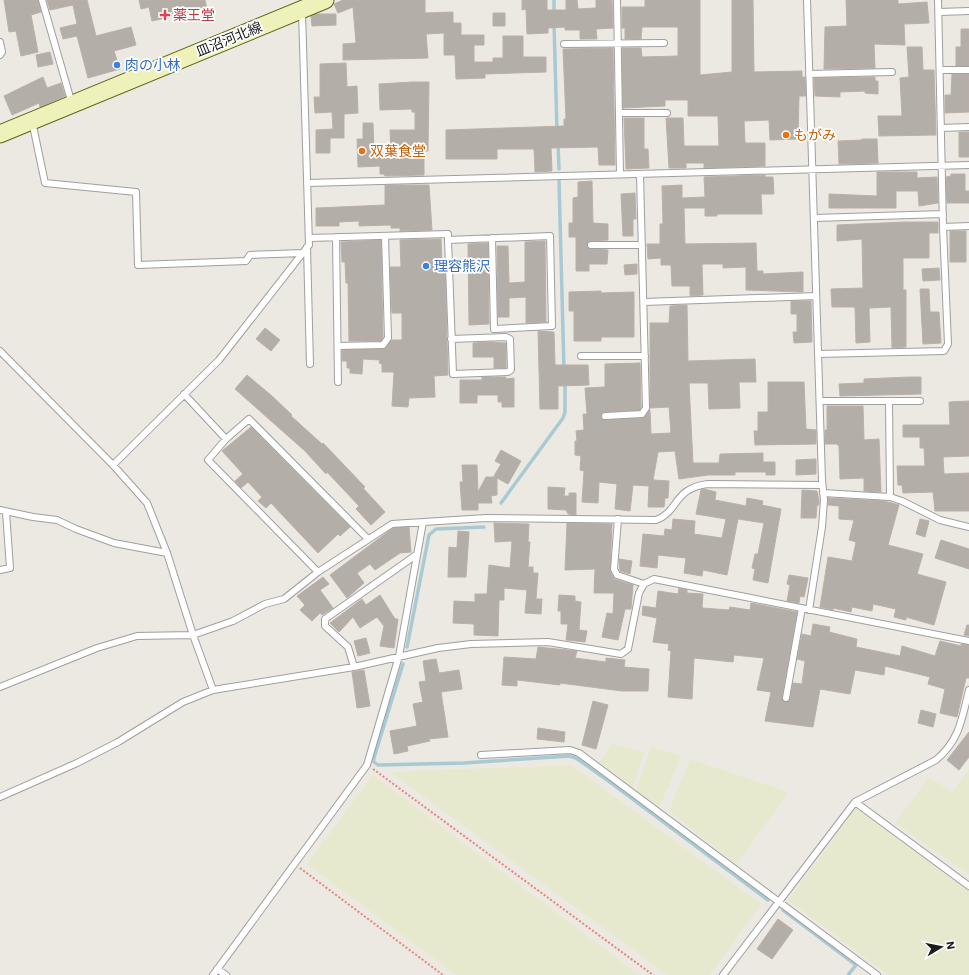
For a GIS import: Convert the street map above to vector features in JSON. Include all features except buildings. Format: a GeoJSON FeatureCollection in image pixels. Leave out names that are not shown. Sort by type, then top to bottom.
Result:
{"type":"FeatureCollection","features":[{"type":"Feature","properties":{"kind":"main road","name":"皿沼河北線"},"geometry":{"type":"LineString","coordinates":[[0,134],[32,119],[325,0]]}},
{"type":"Feature","properties":{"kind":"lane"},"geometry":{"type":"LineString","coordinates":[[42,0],[72,104]]}},
{"type":"Feature","properties":{"kind":"lane"},"geometry":{"type":"LineString","coordinates":[[616,0],[620,113],[620,175]]}},
{"type":"Feature","properties":{"kind":"lane"},"geometry":{"type":"LineString","coordinates":[[786,698],[822,527],[824,493],[822,485],[807,0]]}},
{"type":"Feature","properties":{"kind":"lane"},"geometry":{"type":"LineString","coordinates":[[818,354],[944,350],[948,344],[943,227],[938,0]]}},
{"type":"Feature","properties":{"kind":"lane"},"geometry":{"type":"LineString","coordinates":[[113,465],[219,360],[305,250],[309,238],[302,9]]}},
{"type":"Feature","properties":{"kind":"lane"},"geometry":{"type":"LineString","coordinates":[[938,12],[969,11]]}},
{"type":"Feature","properties":{"kind":"lane"},"geometry":{"type":"LineString","coordinates":[[0,42],[2,52],[0,55]]}},
{"type":"Feature","properties":{"kind":"lane"},"geometry":{"type":"LineString","coordinates":[[564,44],[664,43]]}},
{"type":"Feature","properties":{"kind":"lane"},"geometry":{"type":"LineString","coordinates":[[940,70],[969,70]]}},
{"type":"Feature","properties":{"kind":"lane"},"geometry":{"type":"LineString","coordinates":[[809,74],[892,72]]}},
{"type":"Feature","properties":{"kind":"lane"},"geometry":{"type":"LineString","coordinates":[[620,113],[667,113]]}},
{"type":"Feature","properties":{"kind":"lane"},"geometry":{"type":"LineString","coordinates":[[32,119],[46,183],[136,192],[138,264],[246,261],[250,255],[305,250]]}},
{"type":"Feature","properties":{"kind":"lane"},"geometry":{"type":"LineString","coordinates":[[941,128],[969,127]]}},
{"type":"Feature","properties":{"kind":"lane"},"geometry":{"type":"LineString","coordinates":[[307,183],[969,165]]}},
{"type":"Feature","properties":{"kind":"lane"},"geometry":{"type":"LineString","coordinates":[[605,416],[642,414],[646,408],[640,175]]}},
{"type":"Feature","properties":{"kind":"lane"},"geometry":{"type":"LineString","coordinates":[[814,218],[943,214]]}},
{"type":"Feature","properties":{"kind":"lane"},"geometry":{"type":"LineString","coordinates":[[943,227],[969,226]]}},
{"type":"Feature","properties":{"kind":"lane"},"geometry":{"type":"LineString","coordinates":[[309,238],[448,234],[453,374],[508,372],[512,370],[510,340],[506,337],[506,328]]}},
{"type":"Feature","properties":{"kind":"lane"},"geometry":{"type":"LineString","coordinates":[[338,346],[383,345],[388,338],[385,236]]}},
{"type":"Feature","properties":{"kind":"lane"},"geometry":{"type":"LineString","coordinates":[[448,240],[492,238],[550,236],[552,326],[494,329],[492,238]]}},
{"type":"Feature","properties":{"kind":"lane"},"geometry":{"type":"LineString","coordinates":[[336,237],[338,382]]}},
{"type":"Feature","properties":{"kind":"lane"},"geometry":{"type":"LineString","coordinates":[[591,245],[642,245]]}},
{"type":"Feature","properties":{"kind":"lane"},"geometry":{"type":"LineString","coordinates":[[305,250],[310,364]]}},
{"type":"Feature","properties":{"kind":"lane"},"geometry":{"type":"LineString","coordinates":[[644,302],[816,296]]}},
{"type":"Feature","properties":{"kind":"lane"},"geometry":{"type":"LineString","coordinates":[[451,339],[506,337]]}},
{"type":"Feature","properties":{"kind":"lane"},"geometry":{"type":"LineString","coordinates":[[0,351],[113,465],[147,503],[167,553],[193,635],[213,690]]}},
{"type":"Feature","properties":{"kind":"lane"},"geometry":{"type":"LineString","coordinates":[[581,356],[645,356]]}},
{"type":"Feature","properties":{"kind":"lane"},"geometry":{"type":"LineString","coordinates":[[184,394],[226,439]]}},
{"type":"Feature","properties":{"kind":"lane"},"geometry":{"type":"LineString","coordinates":[[820,401],[920,401]]}},
{"type":"Feature","properties":{"kind":"lane"},"geometry":{"type":"LineString","coordinates":[[889,401],[890,498]]}},
{"type":"Feature","properties":{"kind":"lane"},"geometry":{"type":"LineString","coordinates":[[318,572],[208,460],[226,439],[249,419],[368,539]]}},
{"type":"Feature","properties":{"kind":"lane"},"geometry":{"type":"LineString","coordinates":[[0,687],[97,648],[137,636],[193,635],[233,621],[265,604],[284,599],[318,572],[392,524],[486,518],[656,520],[664,517],[684,492],[696,485],[822,485]]}},
{"type":"Feature","properties":{"kind":"lane"},"geometry":{"type":"LineString","coordinates":[[824,493],[890,498],[902,501],[940,520],[969,527]]}},
{"type":"Feature","properties":{"kind":"lane"},"geometry":{"type":"LineString","coordinates":[[0,570],[10,568],[3,511],[57,520],[76,529],[114,543],[167,553]]}},
{"type":"Feature","properties":{"kind":"lane"},"geometry":{"type":"LineString","coordinates":[[618,519],[614,569],[617,576],[644,584]]}},
{"type":"Feature","properties":{"kind":"lane"},"geometry":{"type":"LineString","coordinates":[[213,975],[367,765],[399,656],[423,522]]}},
{"type":"Feature","properties":{"kind":"lane"},"geometry":{"type":"LineString","coordinates":[[354,667],[348,647],[325,626],[325,619],[416,555]]}},
{"type":"Feature","properties":{"kind":"lane"},"geometry":{"type":"LineString","coordinates":[[0,797],[77,763],[118,742],[183,702],[213,690],[354,667],[438,648],[471,644],[548,642],[621,654],[628,649],[639,593],[644,584],[654,579],[969,641]]}},
{"type":"Feature","properties":{"kind":"lane"},"geometry":{"type":"LineString","coordinates":[[723,975],[855,802],[936,760],[947,750],[958,732],[969,690]]}},
{"type":"Feature","properties":{"kind":"lane"},"geometry":{"type":"LineString","coordinates":[[482,755],[570,750],[579,753],[877,975]]}},
{"type":"Feature","properties":{"kind":"lane"},"geometry":{"type":"LineString","coordinates":[[855,802],[969,886]]}},
{"type":"Feature","properties":{"kind":"lane"},"geometry":{"type":"LineString","coordinates":[[217,969],[226,975]]}},
{"type":"Feature","properties":{"kind":"path"},"geometry":{"type":"LineString","coordinates":[[367,765],[653,975]]}},
{"type":"Feature","properties":{"kind":"path"},"geometry":{"type":"LineString","coordinates":[[295,864],[444,975]]}},
{"type":"Feature","properties":{"kind":"green space"},"geometry":{"type":"Polygon","coordinates":[[[613,744],[644,752],[632,788],[599,762],[613,744]]]}},
{"type":"Feature","properties":{"kind":"green space"},"geometry":{"type":"Polygon","coordinates":[[[651,747],[681,756],[659,808],[636,791],[651,747]]]}},
{"type":"Feature","properties":{"kind":"green space"},"geometry":{"type":"Polygon","coordinates":[[[690,759],[789,792],[736,864],[669,811],[690,759]]]}},
{"type":"Feature","properties":{"kind":"green space"},"geometry":{"type":"Polygon","coordinates":[[[571,765],[761,904],[710,975],[668,975],[390,772],[571,765]]]}},
{"type":"Feature","properties":{"kind":"green space"},"geometry":{"type":"Polygon","coordinates":[[[969,769],[969,875],[895,823],[929,777],[952,792],[969,769]]]}},
{"type":"Feature","properties":{"kind":"green space"},"geometry":{"type":"Polygon","coordinates":[[[373,775],[639,975],[456,975],[307,864],[373,775]]]}},
{"type":"Feature","properties":{"kind":"green space"},"geometry":{"type":"Polygon","coordinates":[[[857,807],[969,891],[969,975],[888,975],[788,900],[857,807]]]}},
{"type":"Feature","properties":{"kind":"waterway"},"geometry":{"type":"LineString","coordinates":[[554,0],[554,15]]}},
{"type":"Feature","properties":{"kind":"waterway"},"geometry":{"type":"LineString","coordinates":[[554,23],[557,131]]}},
{"type":"Feature","properties":{"kind":"waterway"},"geometry":{"type":"LineString","coordinates":[[558,143],[559,169]]}},
{"type":"Feature","properties":{"kind":"waterway"},"geometry":{"type":"LineString","coordinates":[[559,181],[564,370]]}},
{"type":"Feature","properties":{"kind":"waterway"},"geometry":{"type":"LineString","coordinates":[[501,503],[563,418],[565,412],[565,382]]}},
{"type":"Feature","properties":{"kind":"waterway"},"geometry":{"type":"LineString","coordinates":[[407,647],[429,535],[436,529],[484,527]]}},
{"type":"Feature","properties":{"kind":"waterway"},"geometry":{"type":"LineString","coordinates":[[403,664],[373,761],[378,765],[464,763],[569,756],[576,758],[768,900]]}},
{"type":"Feature","properties":{"kind":"waterway"},"geometry":{"type":"LineString","coordinates":[[783,910],[856,965],[848,975]]}},
{"type":"Feature","properties":{"kind":"place","name":"薬王堂"},"geometry":{"type":"Point","coordinates":[165,15]}},
{"type":"Feature","properties":{"kind":"place","name":"肉の小林"},"geometry":{"type":"Point","coordinates":[117,65]}},
{"type":"Feature","properties":{"kind":"place","name":"もがみ"},"geometry":{"type":"Point","coordinates":[786,135]}},
{"type":"Feature","properties":{"kind":"place","name":"双葉食堂"},"geometry":{"type":"Point","coordinates":[362,151]}},
{"type":"Feature","properties":{"kind":"place","name":"理容熊沢"},"geometry":{"type":"Point","coordinates":[426,266]}}]}
